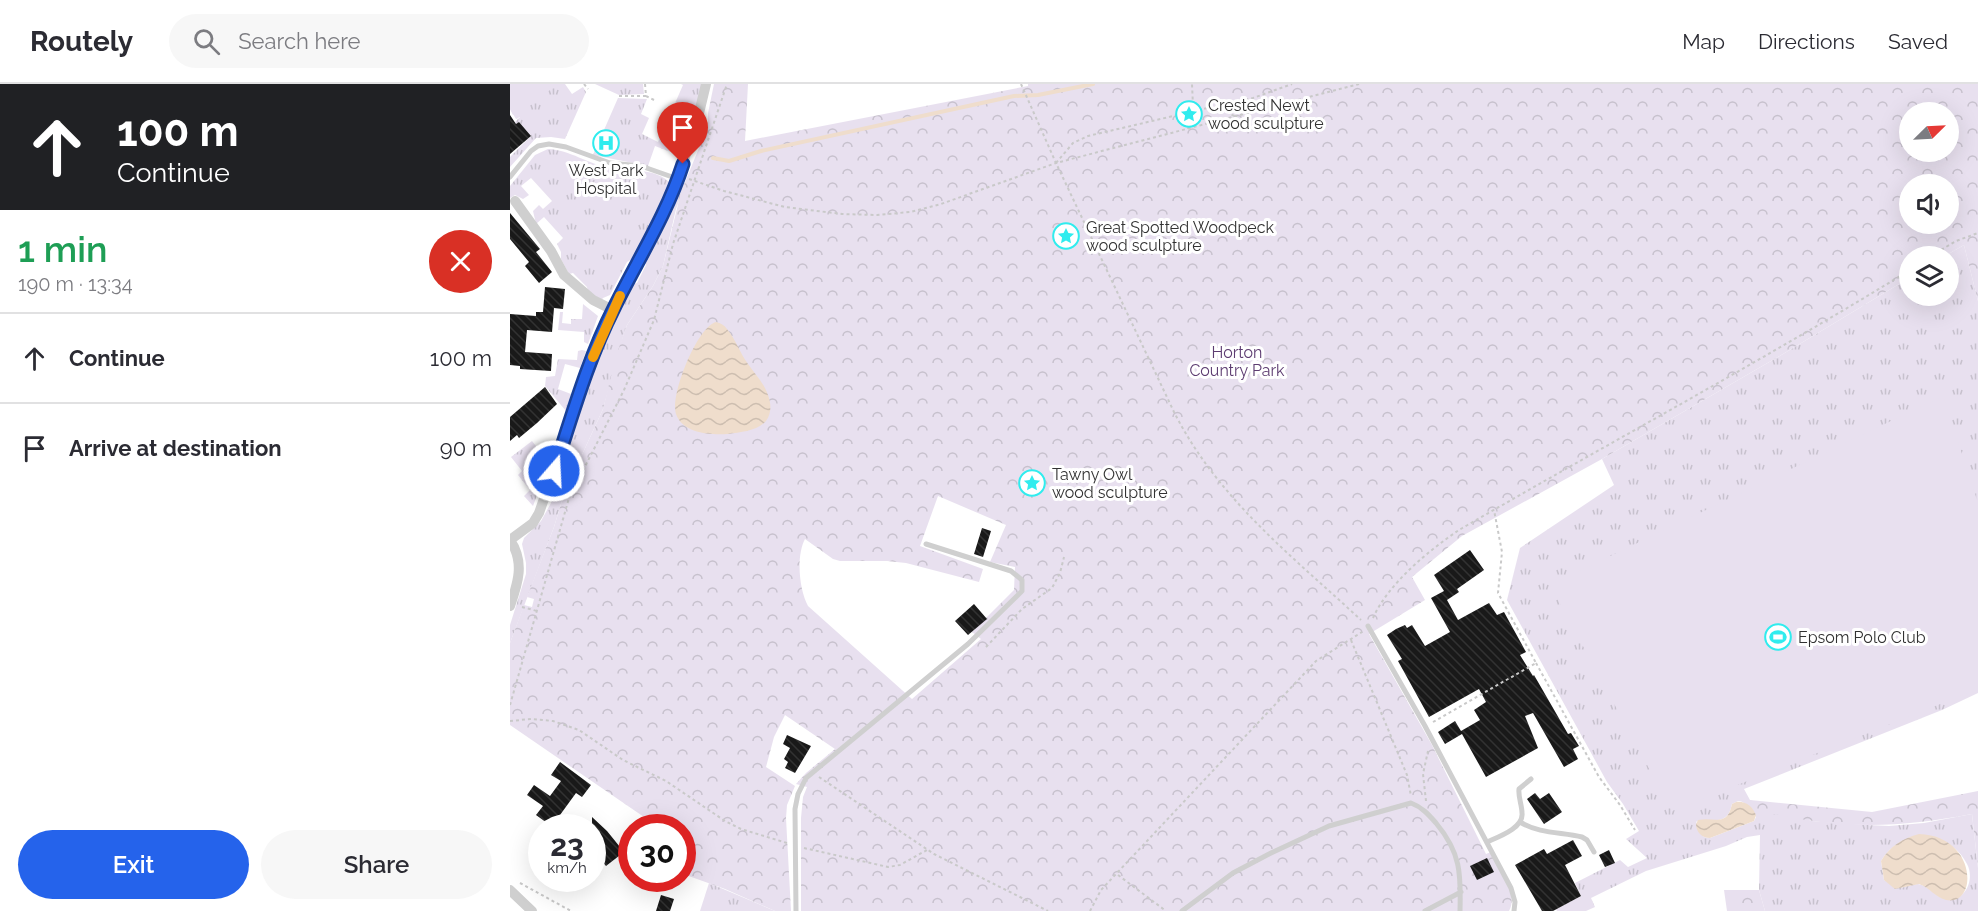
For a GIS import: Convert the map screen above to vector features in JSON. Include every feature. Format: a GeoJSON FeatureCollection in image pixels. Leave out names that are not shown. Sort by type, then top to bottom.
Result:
{"type":"FeatureCollection","features":[{"type":"Feature","properties":{"kind":"street"},"geometry":{"type":"LineString","coordinates":[[511,605],[518,582],[519,566],[516,550],[510,540],[533,523],[539,513],[595,352],[613,310],[678,179],[706,84]]}},
{"type":"Feature","properties":{"kind":"street"},"geometry":{"type":"LineString","coordinates":[[515,201],[551,251],[564,275],[592,300],[613,310]]}},
{"type":"Feature","properties":{"kind":"street"},"geometry":{"type":"LineString","coordinates":[[514,886],[532,911]]}},
{"type":"Feature","properties":{"kind":"lane"},"geometry":{"type":"LineString","coordinates":[[510,177],[533,149],[549,144],[562,146],[610,163],[641,166],[678,179]]}},
{"type":"Feature","properties":{"kind":"lane"},"geometry":{"type":"LineString","coordinates":[[796,911],[795,818],[796,800],[803,782],[812,772],[968,644],[1023,591],[1022,580],[1011,571],[926,544]]}},
{"type":"Feature","properties":{"kind":"lane"},"geometry":{"type":"LineString","coordinates":[[1368,626],[1425,726],[1513,891],[1514,911]]}},
{"type":"Feature","properties":{"kind":"lane"},"geometry":{"type":"LineString","coordinates":[[1487,842],[1507,832],[1520,822],[1522,815],[1519,789],[1531,779]]}},
{"type":"Feature","properties":{"kind":"lane"},"geometry":{"type":"LineString","coordinates":[[1182,911],[1233,873],[1271,853],[1329,826],[1411,803],[1430,816],[1455,851],[1460,864],[1460,911]]}},
{"type":"Feature","properties":{"kind":"lane"},"geometry":{"type":"LineString","coordinates":[[1520,822],[1546,832],[1582,837],[1594,852]]}},
{"type":"Feature","properties":{"kind":"lane"},"geometry":{"type":"LineString","coordinates":[[1425,911],[1461,892]]}},
{"type":"Feature","properties":{"kind":"path"},"geometry":{"type":"LineString","coordinates":[[584,84],[588,89]]}},
{"type":"Feature","properties":{"kind":"path"},"geometry":{"type":"LineString","coordinates":[[645,84],[646,96]]}},
{"type":"Feature","properties":{"kind":"path"},"geometry":{"type":"LineString","coordinates":[[510,705],[569,498],[624,390],[654,320],[673,244],[727,84]]}},
{"type":"Feature","properties":{"kind":"path"},"geometry":{"type":"LineString","coordinates":[[1188,129],[1193,110],[1192,84]]}},
{"type":"Feature","properties":{"kind":"path"},"geometry":{"type":"LineString","coordinates":[[1056,163],[1073,142],[1081,138],[1193,110],[1253,98],[1292,84]]}},
{"type":"Feature","properties":{"kind":"path"},"geometry":{"type":"LineString","coordinates":[[678,179],[693,180],[724,191],[785,207],[842,214],[900,214],[929,208],[1056,163],[1359,84]]}},
{"type":"Feature","properties":{"kind":"path"},"geometry":{"type":"LineString","coordinates":[[1021,85],[1174,412],[1194,449],[1215,478],[1247,514],[1368,626]]}},
{"type":"Feature","properties":{"kind":"path"},"geometry":{"type":"LineString","coordinates":[[619,96],[646,96],[656,101]]}},
{"type":"Feature","properties":{"kind":"path"},"geometry":{"type":"LineString","coordinates":[[1216,106],[1236,117]]}},
{"type":"Feature","properties":{"kind":"path"},"geometry":{"type":"LineString","coordinates":[[1949,246],[1978,233]]}},
{"type":"Feature","properties":{"kind":"path"},"geometry":{"type":"LineString","coordinates":[[1089,911],[1101,890],[1316,661],[1351,640],[1368,626],[1384,597],[1433,550],[1459,530],[1766,356],[1899,277]]}},
{"type":"Feature","properties":{"kind":"path"},"geometry":{"type":"LineString","coordinates":[[1494,510],[1502,548],[1498,593],[1599,777],[1635,830]]}},
{"type":"Feature","properties":{"kind":"path"},"geometry":{"type":"LineString","coordinates":[[986,646],[1022,609],[1052,588],[1060,573],[1064,557]]}},
{"type":"Feature","properties":{"kind":"path"},"geometry":{"type":"LineString","coordinates":[[511,605],[537,611]]}},
{"type":"Feature","properties":{"kind":"path"},"geometry":{"type":"LineString","coordinates":[[1351,640],[1407,775],[1411,790],[1411,803]]}},
{"type":"Feature","properties":{"kind":"path"},"geometry":{"type":"LineString","coordinates":[[1425,726],[1536,663]]}},
{"type":"Feature","properties":{"kind":"path"},"geometry":{"type":"LineString","coordinates":[[510,721],[531,719],[553,721],[579,730],[623,760],[666,782],[724,821],[741,829],[796,846],[888,867],[900,865],[927,850]]}},
{"type":"Feature","properties":{"kind":"path"},"geometry":{"type":"LineString","coordinates":[[1430,816],[1423,774],[1428,751],[1434,743]]}},
{"type":"Feature","properties":{"kind":"path"},"geometry":{"type":"LineString","coordinates":[[812,772],[927,850],[1048,911]]}},
{"type":"Feature","properties":{"kind":"path"},"geometry":{"type":"LineString","coordinates":[[1117,874],[1166,911]]}},
{"type":"Feature","properties":{"kind":"path"},"geometry":{"type":"LineString","coordinates":[[514,886],[571,911]]}},
{"type":"Feature","properties":{"kind":"green space"},"geometry":{"type":"Polygon","coordinates":[[[510,84],[565,84],[572,94],[583,87],[586,92],[565,139],[536,138],[510,167],[510,157],[531,136],[519,122],[516,124],[515,122],[520,117],[516,119],[510,109],[510,84]]]}},
{"type":"Feature","properties":{"kind":"green space"},"geometry":{"type":"Polygon","coordinates":[[[510,84],[559,84],[513,115],[510,109],[510,84]]]}},
{"type":"Feature","properties":{"kind":"green space"},"geometry":{"type":"Polygon","coordinates":[[[595,84],[643,84],[644,94],[619,95],[595,84]]]}},
{"type":"Feature","properties":{"kind":"green space"},"geometry":{"type":"Polygon","coordinates":[[[681,84],[704,84],[693,121],[685,130],[676,154],[655,146],[648,166],[593,155],[618,98],[647,99],[641,114],[649,118],[642,134],[658,142],[683,85],[681,84]]]}},
{"type":"Feature","properties":{"kind":"green space","name":"Horton Country Park"},"geometry":{"type":"Polygon","coordinates":[[[714,84],[748,84],[745,141],[1028,86],[1028,84],[1978,84],[1978,301],[1964,245],[1959,248],[1959,246],[1899,246],[1899,284],[1602,459],[1462,536],[1412,577],[1425,600],[1369,634],[1432,745],[1486,854],[1491,852],[1503,873],[1512,896],[1509,911],[801,911],[801,818],[803,797],[807,787],[796,784],[835,749],[785,715],[774,737],[766,767],[795,786],[787,805],[786,818],[791,911],[775,911],[696,879],[696,814],[640,814],[510,725],[510,643],[524,605],[532,607],[534,599],[527,597],[564,494],[603,409],[616,356],[627,325],[653,286],[663,266],[681,192],[708,126],[708,113],[714,84]],[[938,496],[920,546],[983,569],[979,582],[906,563],[840,561],[833,559],[805,539],[800,554],[802,591],[808,606],[912,699],[981,639],[972,632],[1014,590],[1015,567],[990,562],[1006,525],[938,496]]]}},
{"type":"Feature","properties":{"kind":"green space"},"geometry":{"type":"Polygon","coordinates":[[[548,149],[564,152],[610,168],[658,175],[671,184],[634,258],[627,262],[610,295],[601,301],[588,292],[587,287],[573,273],[569,274],[561,259],[561,252],[557,244],[563,238],[544,217],[536,224],[533,211],[539,205],[543,209],[552,201],[531,178],[521,186],[529,195],[523,199],[515,195],[510,198],[510,186],[535,155],[548,149]]]}},
{"type":"Feature","properties":{"kind":"green space"},"geometry":{"type":"Polygon","coordinates":[[[686,182],[676,209],[663,266],[653,286],[627,325],[603,409],[564,494],[554,527],[510,643],[510,625],[526,574],[522,544],[524,538],[541,521],[551,503],[605,336],[632,284],[637,283],[646,265],[643,260],[678,188],[686,182]]]}},
{"type":"Feature","properties":{"kind":"green space"},"geometry":{"type":"Polygon","coordinates":[[[1964,245],[1978,301],[1978,693],[1942,710],[1744,789],[1750,800],[1812,821],[1889,826],[1924,823],[1972,814],[1978,868],[1978,911],[1765,911],[1759,890],[1760,835],[1747,837],[1726,846],[1646,871],[1591,898],[1595,907],[1586,911],[1557,911],[1556,909],[1581,896],[1575,883],[1620,860],[1628,867],[1647,858],[1626,839],[1639,831],[1607,782],[1507,600],[1520,548],[1614,485],[1602,459],[1899,284],[1899,306],[1959,306],[1959,248],[1964,245]],[[1738,801],[1732,804],[1728,815],[1721,820],[1696,822],[1704,837],[1710,838],[1754,821],[1756,817],[1752,808],[1738,801]],[[1940,839],[1899,843],[1881,861],[1884,880],[1900,888],[1916,884],[1922,885],[1946,899],[1959,897],[1967,888],[1970,876],[1964,859],[1940,839]]]}},
{"type":"Feature","properties":{"kind":"green space"},"geometry":{"type":"Polygon","coordinates":[[[583,304],[598,316],[588,344],[584,342],[584,332],[558,330],[560,312],[563,312],[562,323],[571,324],[571,319],[582,319],[583,304]]]}},
{"type":"Feature","properties":{"kind":"green space"},"geometry":{"type":"Polygon","coordinates":[[[578,351],[586,351],[580,368],[565,364],[558,389],[571,394],[566,411],[545,386],[546,377],[555,376],[558,359],[577,360],[578,351]]]}},
{"type":"Feature","properties":{"kind":"green space","name":"Epsom Polo Club"},"geometry":{"type":"Polygon","coordinates":[[[1943,396],[1978,503],[1978,689],[1672,811],[1550,585],[1943,396]]]}},
{"type":"Feature","properties":{"kind":"green space"},"geometry":{"type":"Polygon","coordinates":[[[532,441],[549,463],[533,506],[524,496],[530,490],[518,475],[522,471],[511,457],[532,441]]]}},
{"type":"Feature","properties":{"kind":"green space"},"geometry":{"type":"Polygon","coordinates":[[[1978,791],[1978,868],[1972,814],[1909,823],[1869,825],[1827,823],[1774,814],[1756,817],[1752,808],[1741,801],[1872,812],[1978,791]]]}},
{"type":"Feature","properties":{"kind":"green space"},"geometry":{"type":"Polygon","coordinates":[[[709,883],[775,911],[700,911],[709,883]]]}},
{"type":"Feature","properties":{"kind":"green space"},"geometry":{"type":"Polygon","coordinates":[[[1724,890],[1759,890],[1765,911],[1727,911],[1724,890]]]}},
{"type":"Feature","properties":{"kind":"water"},"geometry":{"type":"Polygon","coordinates":[[[716,322],[724,325],[730,333],[745,360],[762,383],[770,401],[766,421],[743,432],[714,434],[698,432],[685,426],[676,414],[677,392],[693,348],[701,336],[716,322]]]}},
{"type":"Feature","properties":{"kind":"water"},"geometry":{"type":"Polygon","coordinates":[[[1746,803],[1751,807],[1756,815],[1754,821],[1710,838],[1700,834],[1696,827],[1698,820],[1720,820],[1727,816],[1732,804],[1746,803]]]}},
{"type":"Feature","properties":{"kind":"water"},"geometry":{"type":"Polygon","coordinates":[[[1919,834],[1938,838],[1953,846],[1962,858],[1967,870],[1967,883],[1964,893],[1956,899],[1942,899],[1919,884],[1895,889],[1884,880],[1881,861],[1884,856],[1897,844],[1919,834]]]}},
{"type":"Feature","properties":{"kind":"building"},"geometry":{"type":"Polygon","coordinates":[[[510,115],[516,124],[519,122],[531,136],[510,154],[510,115]]]}},
{"type":"Feature","properties":{"kind":"building"},"geometry":{"type":"Polygon","coordinates":[[[510,213],[540,249],[536,252],[552,272],[539,283],[525,266],[529,262],[510,239],[510,213]]]}},
{"type":"Feature","properties":{"kind":"building"},"geometry":{"type":"Polygon","coordinates":[[[545,287],[565,289],[563,309],[554,308],[552,332],[527,330],[525,352],[552,354],[551,371],[520,369],[520,366],[510,365],[510,314],[536,316],[536,312],[543,312],[545,287]]]}},
{"type":"Feature","properties":{"kind":"building"},"geometry":{"type":"Polygon","coordinates":[[[545,387],[557,404],[519,438],[517,435],[510,441],[510,417],[545,387]]]}},
{"type":"Feature","properties":{"kind":"building"},"geometry":{"type":"Polygon","coordinates":[[[982,528],[991,531],[983,557],[974,554],[982,528]]]}},
{"type":"Feature","properties":{"kind":"building"},"geometry":{"type":"Polygon","coordinates":[[[1470,550],[1484,570],[1457,589],[1459,592],[1447,600],[1458,620],[1489,603],[1497,615],[1504,612],[1526,652],[1520,655],[1568,734],[1571,733],[1579,746],[1573,749],[1578,759],[1564,767],[1533,713],[1525,716],[1538,748],[1486,777],[1462,734],[1445,744],[1438,732],[1455,721],[1461,731],[1480,720],[1474,710],[1486,702],[1479,689],[1429,717],[1398,661],[1402,659],[1387,635],[1396,629],[1412,625],[1425,646],[1450,632],[1431,598],[1444,591],[1434,575],[1470,550]]]}},
{"type":"Feature","properties":{"kind":"building"},"geometry":{"type":"Polygon","coordinates":[[[974,604],[987,619],[968,635],[955,621],[974,604]]]}},
{"type":"Feature","properties":{"kind":"building"},"geometry":{"type":"Polygon","coordinates":[[[787,735],[811,746],[795,773],[785,768],[788,762],[784,759],[790,748],[783,744],[787,735]]]}},
{"type":"Feature","properties":{"kind":"building"},"geometry":{"type":"Polygon","coordinates":[[[560,762],[591,785],[582,797],[576,793],[561,814],[537,814],[543,806],[527,795],[534,785],[550,796],[561,781],[551,775],[560,762]]]}},
{"type":"Feature","properties":{"kind":"building"},"geometry":{"type":"Polygon","coordinates":[[[1535,793],[1540,799],[1549,793],[1562,812],[1544,824],[1527,799],[1535,793]]]}},
{"type":"Feature","properties":{"kind":"building"},"geometry":{"type":"Polygon","coordinates":[[[606,830],[618,845],[618,857],[606,866],[606,830]]]}},
{"type":"Feature","properties":{"kind":"building"},"geometry":{"type":"Polygon","coordinates":[[[1573,840],[1582,856],[1565,865],[1581,896],[1553,911],[1542,911],[1515,865],[1544,849],[1547,854],[1573,840]]]}},
{"type":"Feature","properties":{"kind":"building"},"geometry":{"type":"Polygon","coordinates":[[[1609,850],[1615,863],[1605,867],[1599,855],[1609,850]]]}},
{"type":"Feature","properties":{"kind":"building"},"geometry":{"type":"Polygon","coordinates":[[[1487,858],[1494,872],[1477,880],[1470,866],[1487,858]]]}},
{"type":"Feature","properties":{"kind":"building"},"geometry":{"type":"Polygon","coordinates":[[[661,895],[674,899],[670,911],[656,911],[661,895]]]}},
{"type":"Feature","properties":{"kind":"waterway"},"geometry":{"type":"LineString","coordinates":[[713,158],[729,161],[761,151],[1014,96],[1038,95],[1093,84]]}},
{"type":"Feature","properties":{"kind":"slow traffic"},"geometry":{"type":"LineString","coordinates":[[593,357],[620,296]]}},
{"type":"Feature","properties":{"kind":"place","name":"Crested Newt wood sculpture"},"geometry":{"type":"Point","coordinates":[1189,114]}},
{"type":"Feature","properties":{"kind":"place","name":"West Park Hospital"},"geometry":{"type":"Point","coordinates":[606,143]}},
{"type":"Feature","properties":{"kind":"place","name":"Great Spotted Woodpeck wood sculpture"},"geometry":{"type":"Point","coordinates":[1066,236]}},
{"type":"Feature","properties":{"kind":"place","name":"Tawny Owl wood sculpture"},"geometry":{"type":"Point","coordinates":[1032,483]}},
{"type":"Feature","properties":{"kind":"place","name":"Epsom Polo Club"},"geometry":{"type":"Point","coordinates":[1778,637]}},
{"type":"Feature","properties":{"kind":"route"},"geometry":{"type":"LineString","coordinates":[[554,471],[595,352],[613,310],[675,186],[683,164]]}}]}
